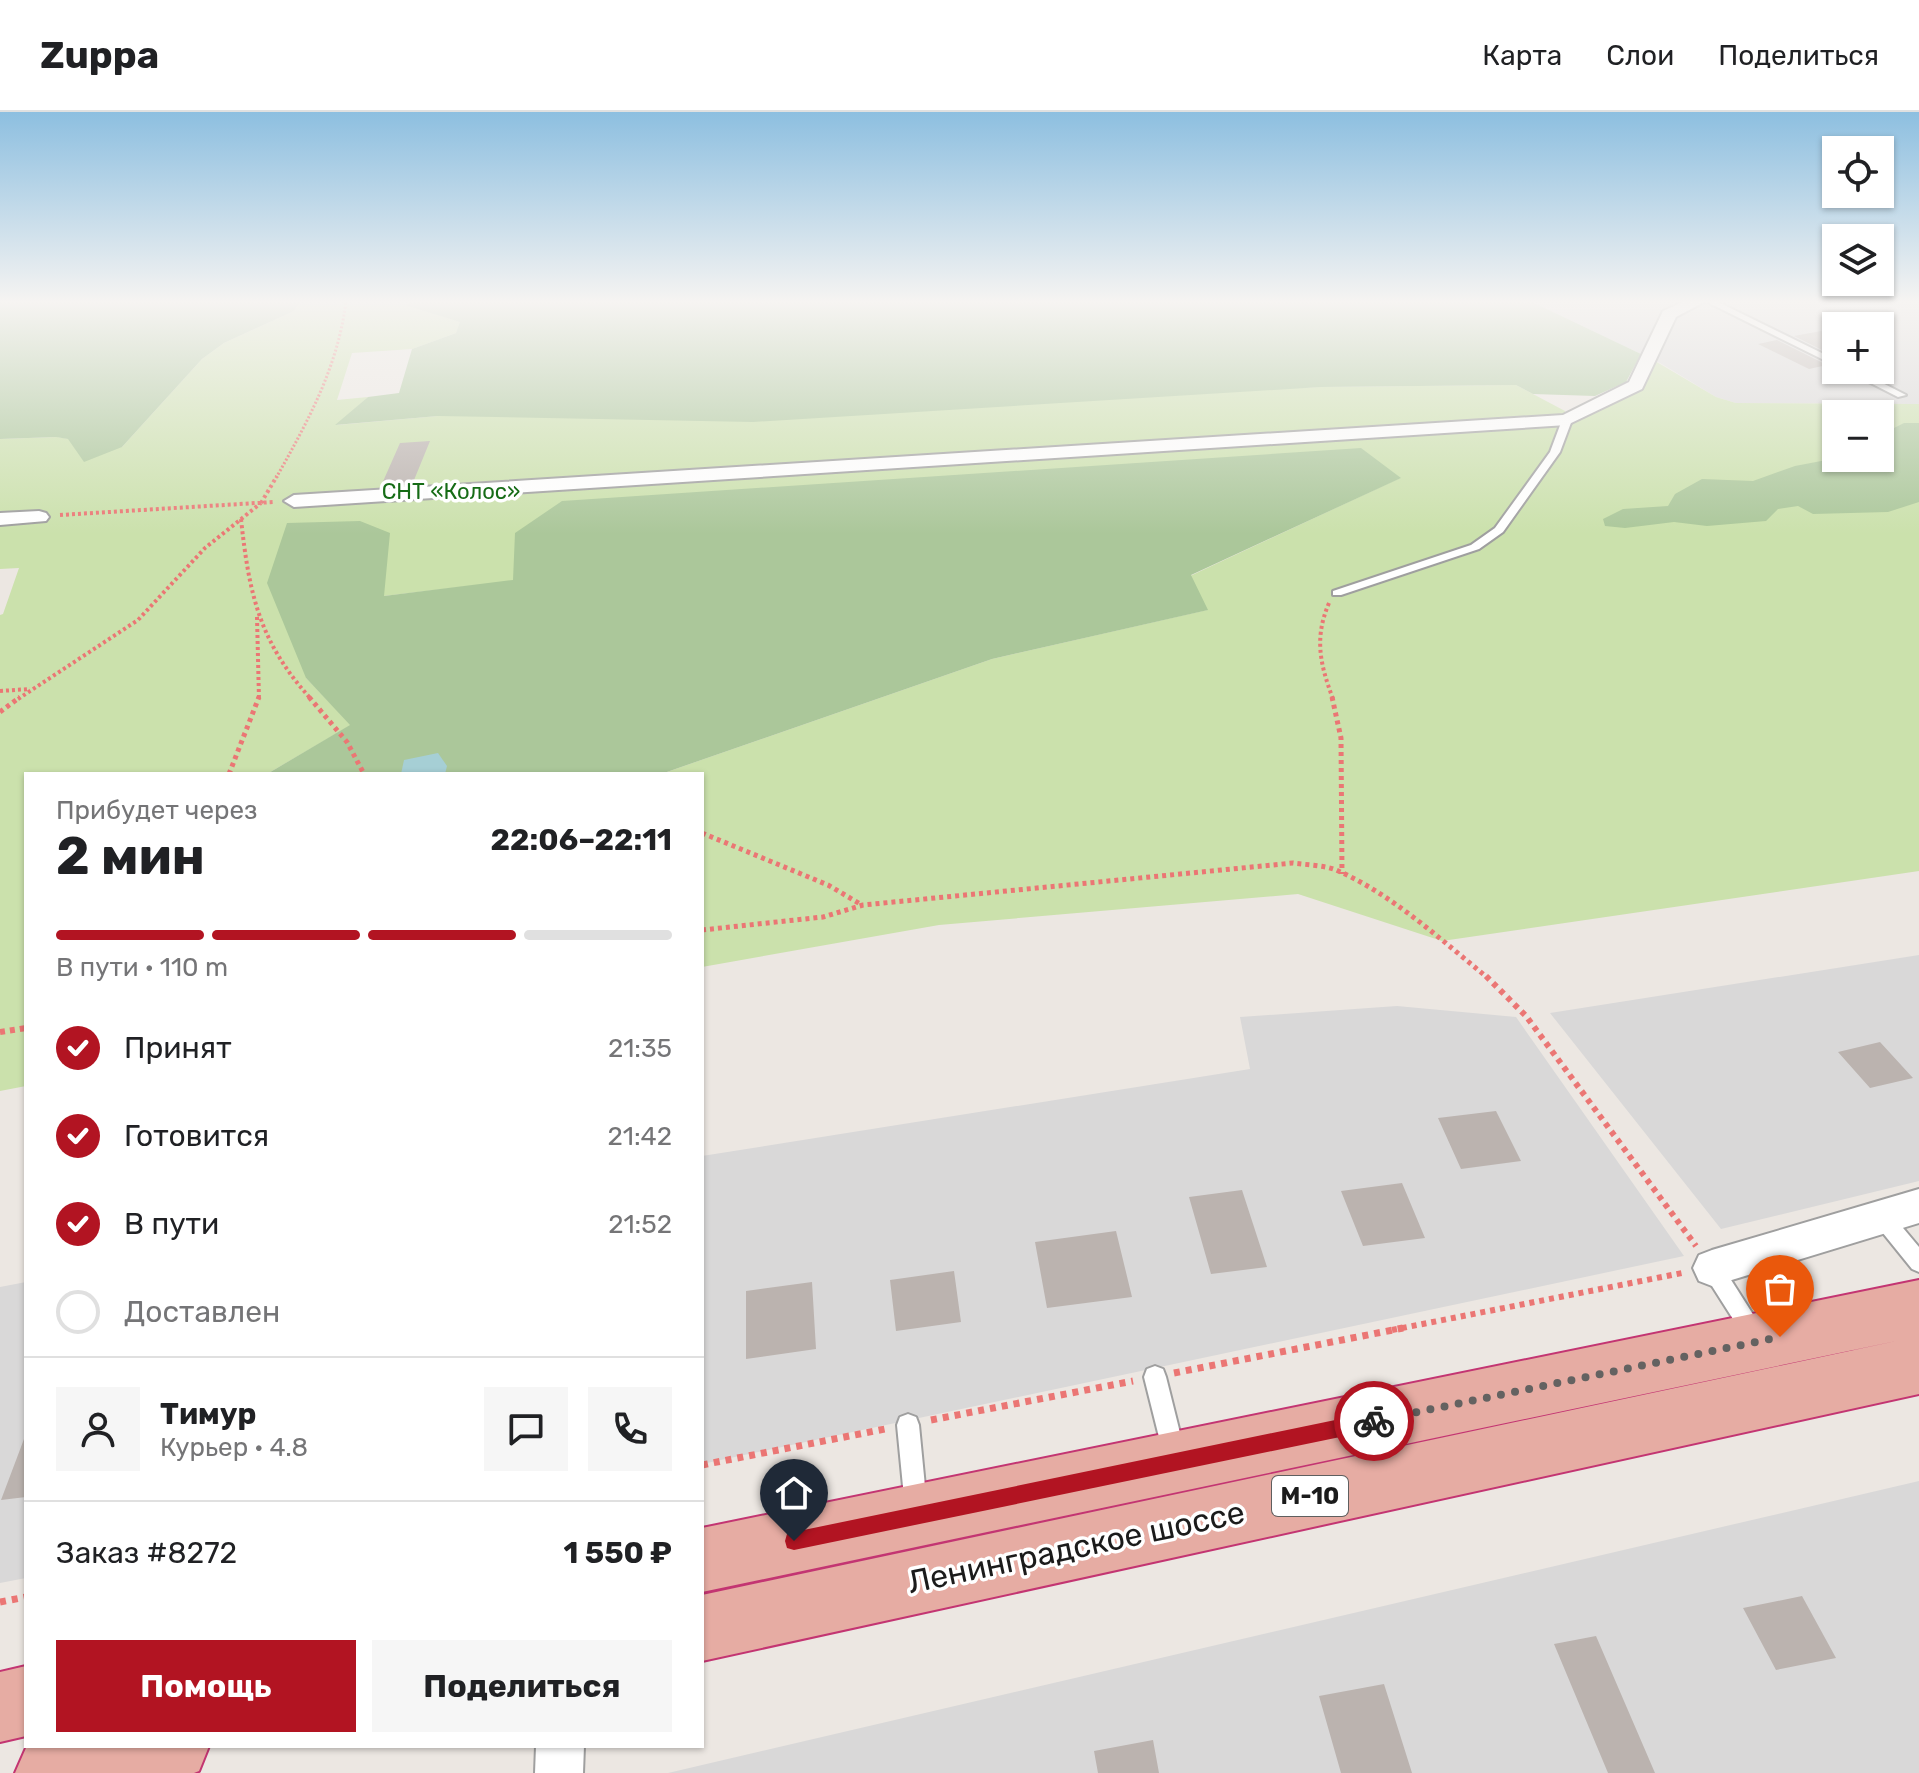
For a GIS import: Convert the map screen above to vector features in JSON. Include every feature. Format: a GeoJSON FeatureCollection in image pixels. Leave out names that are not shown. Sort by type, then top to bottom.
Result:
{"type":"FeatureCollection","features":[{"type":"Feature","properties":{"kind":"highway","name":"М-10"},"geometry":{"type":"LineString","coordinates":[[704,1560],[1919,1308]]}},
{"type":"Feature","properties":{"kind":"highway","name":"Ленинградское шоссе"},"geometry":{"type":"LineString","coordinates":[[704,1628],[1919,1365]]}},
{"type":"Feature","properties":{"kind":"highway"},"geometry":{"type":"LineString","coordinates":[[0,1707],[24,1701]]}},
{"type":"Feature","properties":{"kind":"highway"},"geometry":{"type":"LineString","coordinates":[[51,1773],[165,1748]]}},
{"type":"Feature","properties":{"kind":"street"},"geometry":{"type":"LineString","coordinates":[[288,501],[1567,420],[1636,385],[1639,379]]}},
{"type":"Feature","properties":{"kind":"street"},"geometry":{"type":"LineString","coordinates":[[0,519],[39,517]]}},
{"type":"Feature","properties":{"kind":"street"},"geometry":{"type":"LineString","coordinates":[[1712,1268],[1919,1206]]}},
{"type":"Feature","properties":{"kind":"street"},"geometry":{"type":"LineString","coordinates":[[559,1773],[560,1748]]}},
{"type":"Feature","properties":{"kind":"lane"},"geometry":{"type":"LineString","coordinates":[[1879,384],[1901,395]]}},
{"type":"Feature","properties":{"kind":"lane"},"geometry":{"type":"LineString","coordinates":[[1337,593],[1475,547],[1499,530],[1555,452],[1567,420]]}},
{"type":"Feature","properties":{"kind":"lane"},"geometry":{"type":"LineString","coordinates":[[1881,1216],[1919,1262]]}},
{"type":"Feature","properties":{"kind":"lane"},"geometry":{"type":"LineString","coordinates":[[1712,1268],[1758,1342]]}},
{"type":"Feature","properties":{"kind":"lane"},"geometry":{"type":"LineString","coordinates":[[1155,1377],[1176,1462]]}},
{"type":"Feature","properties":{"kind":"lane"},"geometry":{"type":"LineString","coordinates":[[908,1425],[917,1515]]}},
{"type":"Feature","properties":{"kind":"path"},"geometry":{"type":"LineString","coordinates":[[0,712],[138,620],[205,548],[261,503],[309,418],[326,379]]}},
{"type":"Feature","properties":{"kind":"path"},"geometry":{"type":"LineString","coordinates":[[39,517],[288,501]]}},
{"type":"Feature","properties":{"kind":"path"},"geometry":{"type":"LineString","coordinates":[[241,519],[246,566],[257,612],[275,656],[357,752],[363,772]]}},
{"type":"Feature","properties":{"kind":"path"},"geometry":{"type":"LineString","coordinates":[[1337,593],[1319,623],[1318,660],[1335,702],[1341,736],[1342,874]]}},
{"type":"Feature","properties":{"kind":"path"},"geometry":{"type":"LineString","coordinates":[[230,772],[259,701],[257,612]]}},
{"type":"Feature","properties":{"kind":"path"},"geometry":{"type":"LineString","coordinates":[[0,691],[31,689]]}},
{"type":"Feature","properties":{"kind":"path"},"geometry":{"type":"LineString","coordinates":[[704,834],[828,885],[863,905]]}},
{"type":"Feature","properties":{"kind":"path"},"geometry":{"type":"LineString","coordinates":[[704,930],[823,917],[863,905],[1293,863],[1333,869],[1418,922],[1497,985],[1526,1016],[1712,1268],[704,1465]]}},
{"type":"Feature","properties":{"kind":"path"},"geometry":{"type":"LineString","coordinates":[[0,1032],[24,1028]]}},
{"type":"Feature","properties":{"kind":"path"},"geometry":{"type":"LineString","coordinates":[[0,1602],[24,1597]]}},
{"type":"Feature","properties":{"kind":"shaded area"},"geometry":{"type":"Polygon","coordinates":[[[1686,379],[1822,379],[1822,384],[1894,384],[1894,379],[1919,379],[1919,404],[1894,404],[1894,400],[1736,403],[1716,397],[1686,379]]]}},
{"type":"Feature","properties":{"kind":"shaded area"},"geometry":{"type":"Polygon","coordinates":[[[1919,955],[1919,1181],[1721,1229],[1550,1013],[1919,955]]]}},
{"type":"Feature","properties":{"kind":"shaded area"},"geometry":{"type":"Polygon","coordinates":[[[1397,1006],[1516,1017],[1684,1256],[704,1464],[704,1156],[1250,1069],[1240,1017],[1397,1006]]]}},
{"type":"Feature","properties":{"kind":"shaded area"},"geometry":{"type":"Polygon","coordinates":[[[24,1282],[24,1578],[0,1583],[0,1287],[24,1282]]]}},
{"type":"Feature","properties":{"kind":"shaded area"},"geometry":{"type":"Polygon","coordinates":[[[1919,1481],[1919,1773],[668,1773],[1919,1481]]]}},
{"type":"Feature","properties":{"kind":"green space"},"geometry":{"type":"Polygon","coordinates":[[[0,379],[184,379],[122,447],[84,462],[68,439],[0,439],[0,379]]]}},
{"type":"Feature","properties":{"kind":"green space","name":"СНТ «Колос»"},"geometry":{"type":"Polygon","coordinates":[[[184,379],[344,379],[337,400],[368,397],[337,425],[438,416],[1321,387],[1516,385],[1565,411],[1566,419],[1636,385],[1639,379],[1685,379],[1716,397],[1736,403],[1822,403],[1822,472],[1894,472],[1894,404],[1919,404],[1919,871],[1442,941],[1298,894],[939,925],[704,967],[704,772],[667,772],[992,659],[1207,610],[1190,576],[1400,478],[384,596],[306,678],[351,725],[270,772],[24,772],[24,1086],[0,1091],[0,615],[3,614],[19,568],[0,569],[0,439],[57,437],[122,447],[184,379]]]}},
{"type":"Feature","properties":{"kind":"green space"},"geometry":{"type":"Polygon","coordinates":[[[403,379],[1628,379],[1595,396],[1533,394],[1516,385],[1321,387],[753,422],[438,416],[335,425],[368,397],[399,393],[403,379]]]}},
{"type":"Feature","properties":{"kind":"green space"},"geometry":{"type":"Polygon","coordinates":[[[1904,423],[1919,423],[1919,502],[1888,512],[1813,514],[1798,506],[1778,509],[1766,521],[1707,526],[1674,522],[1625,528],[1605,526],[1603,519],[1623,509],[1668,506],[1675,494],[1702,479],[1753,481],[1795,466],[1822,461],[1822,472],[1894,472],[1894,428],[1904,423]]]}},
{"type":"Feature","properties":{"kind":"green space"},"geometry":{"type":"Polygon","coordinates":[[[1361,448],[1401,478],[1191,575],[1208,610],[992,659],[667,772],[270,772],[350,725],[306,678],[267,583],[287,523],[360,521],[390,533],[384,596],[513,580],[515,533],[562,501],[1361,448]]]}},
{"type":"Feature","properties":{"kind":"water"},"geometry":{"type":"Polygon","coordinates":[[[438,753],[447,766],[446,772],[401,772],[404,760],[438,753]]]}},
{"type":"Feature","properties":{"kind":"building"},"geometry":{"type":"Polygon","coordinates":[[[430,441],[412,485],[381,486],[400,443],[430,441]]]}},
{"type":"Feature","properties":{"kind":"building"},"geometry":{"type":"Polygon","coordinates":[[[1880,1042],[1913,1078],[1870,1088],[1838,1052],[1880,1042]]]}},
{"type":"Feature","properties":{"kind":"building"},"geometry":{"type":"Polygon","coordinates":[[[1496,1111],[1521,1161],[1461,1169],[1438,1118],[1496,1111]]]}},
{"type":"Feature","properties":{"kind":"building"},"geometry":{"type":"Polygon","coordinates":[[[1402,1183],[1425,1238],[1363,1246],[1341,1191],[1402,1183]]]}},
{"type":"Feature","properties":{"kind":"building"},"geometry":{"type":"Polygon","coordinates":[[[1242,1190],[1267,1267],[1211,1274],[1189,1197],[1242,1190]]]}},
{"type":"Feature","properties":{"kind":"building"},"geometry":{"type":"Polygon","coordinates":[[[1116,1231],[1132,1297],[1047,1308],[1035,1242],[1116,1231]]]}},
{"type":"Feature","properties":{"kind":"building"},"geometry":{"type":"Polygon","coordinates":[[[954,1271],[961,1322],[896,1331],[890,1280],[954,1271]]]}},
{"type":"Feature","properties":{"kind":"building"},"geometry":{"type":"Polygon","coordinates":[[[812,1282],[816,1349],[746,1359],[746,1291],[812,1282]]]}},
{"type":"Feature","properties":{"kind":"building"},"geometry":{"type":"Polygon","coordinates":[[[24,1439],[24,1497],[1,1500],[24,1439]]]}},
{"type":"Feature","properties":{"kind":"building"},"geometry":{"type":"Polygon","coordinates":[[[1802,1596],[1836,1658],[1776,1670],[1743,1608],[1802,1596]]]}},
{"type":"Feature","properties":{"kind":"building"},"geometry":{"type":"Polygon","coordinates":[[[1596,1636],[1655,1773],[1608,1773],[1554,1644],[1596,1636]]]}},
{"type":"Feature","properties":{"kind":"building"},"geometry":{"type":"Polygon","coordinates":[[[1384,1684],[1412,1773],[1341,1773],[1319,1696],[1384,1684]]]}},
{"type":"Feature","properties":{"kind":"building"},"geometry":{"type":"Polygon","coordinates":[[[1153,1740],[1159,1773],[1098,1773],[1094,1751],[1153,1740]]]}},
{"type":"Feature","properties":{"kind":"way so far"},"geometry":{"type":"LineString","coordinates":[[1374,1421],[1780,1337]]}},
{"type":"Feature","properties":{"kind":"route"},"geometry":{"type":"LineString","coordinates":[[794,1541],[1374,1421]]}}]}
